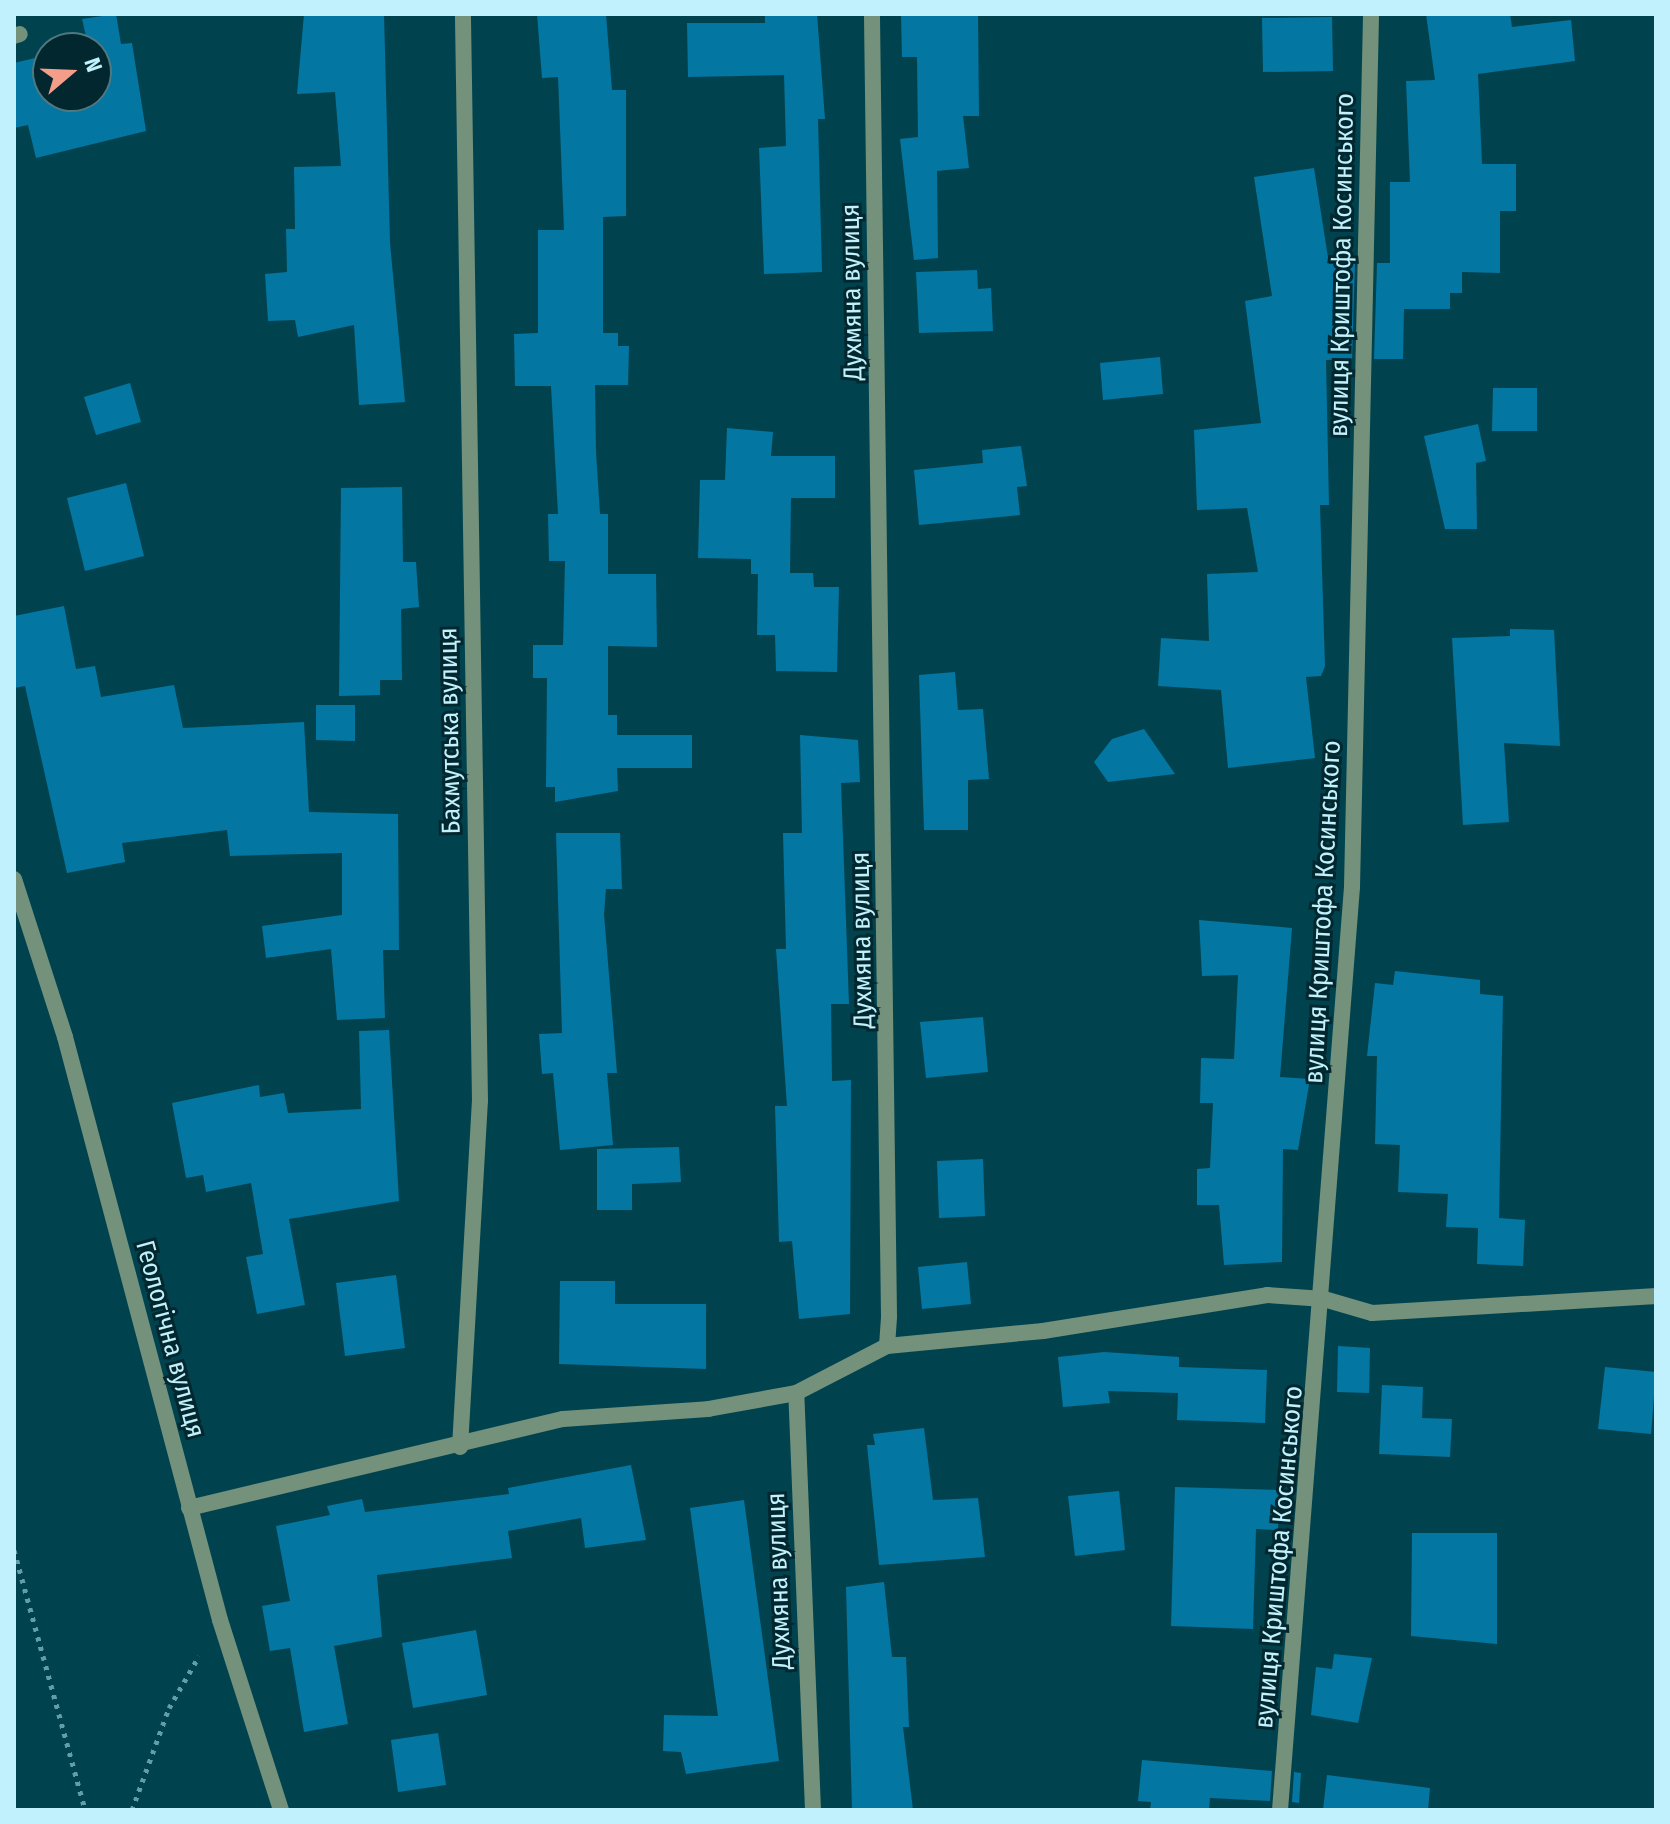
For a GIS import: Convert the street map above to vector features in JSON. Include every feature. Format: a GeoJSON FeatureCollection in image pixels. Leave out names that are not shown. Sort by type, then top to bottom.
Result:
{"type":"FeatureCollection","features":[{"type":"Feature","properties":{"kind":"street","name":"Бахмутська вулиця"},"geometry":{"type":"LineString","coordinates":[[460,1447],[480,1101],[463,14]]}},
{"type":"Feature","properties":{"kind":"street","name":"Духмяна вулиця"},"geometry":{"type":"LineString","coordinates":[[872,14],[887,1346]]}},
{"type":"Feature","properties":{"kind":"street","name":"вулиця Криштофа Косинського"},"geometry":{"type":"LineString","coordinates":[[1280,1810],[1324,1299],[1352,887],[1371,14]]}},
{"type":"Feature","properties":{"kind":"street","name":"Геологічна вулиця"},"geometry":{"type":"LineString","coordinates":[[14,879],[65,1037],[220,1620],[281,1810]]}},
{"type":"Feature","properties":{"kind":"street"},"geometry":{"type":"LineString","coordinates":[[189,1508],[460,1447],[563,1419],[708,1409],[796,1393],[887,1346],[1043,1331],[1267,1295],[1324,1299],[1372,1313],[1656,1296]]}},
{"type":"Feature","properties":{"kind":"street","name":"Духмяна вулиця"},"geometry":{"type":"LineString","coordinates":[[796,1393],[813,1810]]}},
{"type":"Feature","properties":{"kind":"path"},"geometry":{"type":"LineString","coordinates":[[14,1550],[85,1810]]}},
{"type":"Feature","properties":{"kind":"path"},"geometry":{"type":"LineString","coordinates":[[132,1810],[169,1708],[220,1620]]}},
{"type":"Feature","properties":{"kind":"building"},"geometry":{"type":"Polygon","coordinates":[[[116,14],[121,44],[132,43],[146,131],[36,158],[28,125],[14,128],[14,63],[32,59],[32,112],[112,112],[112,32],[85,32],[82,19],[116,14]]]}},
{"type":"Feature","properties":{"kind":"building"},"geometry":{"type":"Polygon","coordinates":[[[304,14],[384,14],[390,243],[405,402],[359,405],[354,325],[298,337],[295,320],[268,321],[265,274],[287,272],[286,229],[295,229],[294,167],[341,166],[335,92],[297,94],[304,14]]]}},
{"type":"Feature","properties":{"kind":"building"},"geometry":{"type":"Polygon","coordinates":[[[537,14],[606,14],[612,90],[626,90],[626,216],[603,217],[603,333],[618,333],[618,346],[629,346],[628,385],[595,385],[596,452],[600,514],[608,514],[608,574],[656,574],[657,647],[608,646],[608,715],[617,715],[617,735],[692,735],[692,768],[617,768],[618,791],[555,802],[555,787],[546,787],[547,678],[533,678],[533,645],[563,645],[565,561],[549,561],[548,514],[558,514],[551,386],[515,386],[514,334],[538,333],[538,230],[564,230],[558,77],[542,78],[537,14]]]}},
{"type":"Feature","properties":{"kind":"building"},"geometry":{"type":"Polygon","coordinates":[[[765,14],[817,14],[825,119],[818,119],[822,272],[764,274],[759,148],[786,146],[784,75],[688,77],[687,23],[765,23],[765,14]]]}},
{"type":"Feature","properties":{"kind":"building"},"geometry":{"type":"Polygon","coordinates":[[[901,14],[978,14],[979,116],[963,116],[969,168],[937,171],[938,258],[914,260],[900,139],[918,137],[917,57],[902,57],[901,14]]]}},
{"type":"Feature","properties":{"kind":"building"},"geometry":{"type":"Polygon","coordinates":[[[1426,14],[1510,14],[1512,27],[1571,20],[1575,61],[1478,74],[1482,164],[1516,164],[1516,211],[1500,211],[1500,273],[1462,272],[1462,293],[1450,293],[1450,309],[1404,309],[1403,359],[1374,359],[1377,263],[1390,263],[1390,182],[1410,182],[1406,81],[1435,80],[1426,14]]]}},
{"type":"Feature","properties":{"kind":"building"},"geometry":{"type":"Polygon","coordinates":[[[1332,17],[1333,71],[1263,72],[1262,18],[1332,17]]]}},
{"type":"Feature","properties":{"kind":"building"},"geometry":{"type":"Polygon","coordinates":[[[1314,168],[1329,264],[1355,264],[1352,359],[1326,360],[1329,505],[1320,505],[1325,666],[1321,676],[1306,677],[1315,758],[1228,768],[1221,690],[1158,686],[1161,638],[1209,641],[1207,574],[1258,572],[1247,508],[1197,510],[1194,430],[1261,423],[1245,301],[1272,296],[1254,177],[1314,168]]]}},
{"type":"Feature","properties":{"kind":"building"},"geometry":{"type":"Polygon","coordinates":[[[977,270],[978,289],[991,288],[993,331],[919,333],[916,272],[977,270]]]}},
{"type":"Feature","properties":{"kind":"building"},"geometry":{"type":"Polygon","coordinates":[[[1160,357],[1163,394],[1103,400],[1100,363],[1160,357]]]}},
{"type":"Feature","properties":{"kind":"building"},"geometry":{"type":"Polygon","coordinates":[[[130,383],[141,422],[96,435],[84,397],[130,383]]]}},
{"type":"Feature","properties":{"kind":"building"},"geometry":{"type":"Polygon","coordinates":[[[1493,388],[1537,388],[1537,431],[1492,431],[1493,388]]]}},
{"type":"Feature","properties":{"kind":"building"},"geometry":{"type":"Polygon","coordinates":[[[1478,424],[1486,461],[1476,463],[1477,529],[1445,529],[1424,436],[1478,424]]]}},
{"type":"Feature","properties":{"kind":"building"},"geometry":{"type":"Polygon","coordinates":[[[727,428],[773,432],[771,456],[835,456],[835,498],[791,498],[790,573],[813,573],[814,587],[839,587],[837,672],[776,671],[775,635],[757,635],[758,574],[751,574],[751,559],[698,558],[700,480],[725,480],[727,428]]]}},
{"type":"Feature","properties":{"kind":"building"},"geometry":{"type":"Polygon","coordinates":[[[1021,446],[1027,486],[1017,487],[1020,515],[919,525],[914,470],[983,463],[982,450],[1021,446]]]}},
{"type":"Feature","properties":{"kind":"building"},"geometry":{"type":"Polygon","coordinates":[[[126,483],[144,556],[85,571],[67,498],[126,483]]]}},
{"type":"Feature","properties":{"kind":"building"},"geometry":{"type":"Polygon","coordinates":[[[402,487],[403,562],[416,562],[419,607],[401,609],[402,680],[380,680],[380,695],[339,696],[341,488],[402,487]]]}},
{"type":"Feature","properties":{"kind":"building"},"geometry":{"type":"Polygon","coordinates":[[[64,606],[76,669],[95,666],[101,697],[174,685],[183,728],[304,722],[309,812],[398,814],[399,950],[383,950],[385,1018],[337,1020],[331,949],[266,958],[262,926],[342,915],[342,853],[230,856],[227,830],[122,843],[125,862],[67,873],[25,686],[14,688],[14,616],[64,606]]]}},
{"type":"Feature","properties":{"kind":"building"},"geometry":{"type":"Polygon","coordinates":[[[1510,629],[1554,630],[1560,746],[1504,743],[1509,822],[1463,825],[1452,638],[1510,636],[1510,629]]]}},
{"type":"Feature","properties":{"kind":"building"},"geometry":{"type":"Polygon","coordinates":[[[955,672],[958,710],[983,709],[989,779],[968,780],[968,830],[924,830],[919,675],[955,672]]]}},
{"type":"Feature","properties":{"kind":"building"},"geometry":{"type":"Polygon","coordinates":[[[316,705],[355,705],[355,741],[316,740],[316,705]]]}},
{"type":"Feature","properties":{"kind":"building"},"geometry":{"type":"Polygon","coordinates":[[[1144,729],[1175,774],[1108,782],[1094,762],[1112,739],[1144,729]]]}},
{"type":"Feature","properties":{"kind":"building"},"geometry":{"type":"Polygon","coordinates":[[[800,735],[858,740],[860,782],[841,783],[849,1004],[831,1004],[832,1081],[851,1080],[850,1314],[799,1319],[792,1241],[779,1242],[775,1106],[787,1106],[776,949],[786,949],[783,833],[802,833],[800,735]]]}},
{"type":"Feature","properties":{"kind":"building"},"geometry":{"type":"Polygon","coordinates":[[[556,833],[620,833],[622,889],[606,889],[604,914],[617,1073],[607,1073],[613,1145],[560,1150],[553,1073],[542,1074],[539,1034],[562,1033],[556,833]]]}},
{"type":"Feature","properties":{"kind":"building"},"geometry":{"type":"Polygon","coordinates":[[[1199,920],[1292,928],[1280,1077],[1310,1079],[1298,1150],[1283,1149],[1282,1262],[1224,1265],[1219,1205],[1197,1205],[1197,1169],[1210,1168],[1213,1103],[1200,1103],[1201,1058],[1234,1059],[1238,975],[1202,976],[1199,920]]]}},
{"type":"Feature","properties":{"kind":"building"},"geometry":{"type":"Polygon","coordinates":[[[1395,971],[1480,980],[1480,994],[1503,996],[1499,1218],[1525,1220],[1523,1266],[1477,1264],[1478,1228],[1446,1227],[1448,1194],[1398,1192],[1400,1145],[1375,1144],[1377,1056],[1367,1056],[1375,983],[1393,985],[1395,971]]]}},
{"type":"Feature","properties":{"kind":"building"},"geometry":{"type":"Polygon","coordinates":[[[983,1017],[988,1072],[926,1078],[920,1022],[983,1017]]]}},
{"type":"Feature","properties":{"kind":"building"},"geometry":{"type":"Polygon","coordinates":[[[389,1030],[399,1201],[289,1219],[305,1305],[257,1314],[246,1257],[263,1254],[251,1183],[206,1192],[203,1175],[186,1178],[172,1103],[259,1085],[260,1097],[284,1093],[288,1113],[361,1109],[359,1031],[389,1030]]]}},
{"type":"Feature","properties":{"kind":"building"},"geometry":{"type":"Polygon","coordinates":[[[679,1147],[681,1182],[632,1184],[632,1210],[597,1210],[597,1149],[679,1147]]]}},
{"type":"Feature","properties":{"kind":"building"},"geometry":{"type":"Polygon","coordinates":[[[983,1159],[985,1216],[939,1218],[937,1161],[983,1159]]]}},
{"type":"Feature","properties":{"kind":"building"},"geometry":{"type":"Polygon","coordinates":[[[967,1262],[971,1304],[922,1309],[918,1267],[967,1262]]]}},
{"type":"Feature","properties":{"kind":"building"},"geometry":{"type":"Polygon","coordinates":[[[396,1275],[405,1348],[345,1356],[336,1283],[396,1275]]]}},
{"type":"Feature","properties":{"kind":"building"},"geometry":{"type":"Polygon","coordinates":[[[560,1281],[615,1281],[615,1304],[706,1304],[706,1369],[559,1364],[560,1281]]]}},
{"type":"Feature","properties":{"kind":"building"},"geometry":{"type":"Polygon","coordinates":[[[1338,1346],[1370,1348],[1369,1393],[1337,1392],[1338,1346]]]}},
{"type":"Feature","properties":{"kind":"building"},"geometry":{"type":"Polygon","coordinates":[[[1104,1352],[1179,1357],[1179,1367],[1267,1370],[1265,1423],[1177,1420],[1178,1393],[1108,1391],[1110,1403],[1063,1407],[1058,1357],[1104,1352]]]}},
{"type":"Feature","properties":{"kind":"building"},"geometry":{"type":"Polygon","coordinates":[[[1605,1367],[1656,1372],[1651,1434],[1598,1429],[1605,1367]]]}},
{"type":"Feature","properties":{"kind":"building"},"geometry":{"type":"Polygon","coordinates":[[[1382,1385],[1423,1387],[1422,1418],[1452,1419],[1450,1457],[1379,1454],[1382,1385]]]}},
{"type":"Feature","properties":{"kind":"building"},"geometry":{"type":"Polygon","coordinates":[[[924,1428],[933,1500],[978,1498],[985,1557],[879,1565],[867,1445],[875,1445],[873,1434],[924,1428]]]}},
{"type":"Feature","properties":{"kind":"building"},"geometry":{"type":"Polygon","coordinates":[[[631,1465],[646,1540],[585,1548],[581,1518],[508,1531],[512,1558],[377,1575],[382,1637],[334,1646],[348,1724],[304,1732],[290,1648],[270,1651],[262,1606],[290,1601],[276,1526],[330,1515],[327,1506],[362,1499],[365,1512],[509,1494],[508,1488],[631,1465]]]}},
{"type":"Feature","properties":{"kind":"building"},"geometry":{"type":"Polygon","coordinates":[[[1175,1487],[1279,1490],[1278,1530],[1256,1529],[1253,1629],[1171,1626],[1175,1487]]]}},
{"type":"Feature","properties":{"kind":"building"},"geometry":{"type":"Polygon","coordinates":[[[1119,1491],[1125,1550],[1075,1556],[1068,1496],[1119,1491]]]}},
{"type":"Feature","properties":{"kind":"building"},"geometry":{"type":"Polygon","coordinates":[[[744,1500],[779,1761],[686,1774],[681,1752],[663,1751],[664,1715],[718,1716],[690,1508],[744,1500]]]}},
{"type":"Feature","properties":{"kind":"building"},"geometry":{"type":"Polygon","coordinates":[[[1412,1533],[1497,1533],[1497,1644],[1411,1636],[1412,1533]]]}},
{"type":"Feature","properties":{"kind":"building"},"geometry":{"type":"Polygon","coordinates":[[[884,1582],[892,1657],[906,1657],[909,1727],[903,1727],[913,1810],[852,1810],[846,1587],[884,1582]]]}},
{"type":"Feature","properties":{"kind":"building"},"geometry":{"type":"Polygon","coordinates":[[[476,1630],[487,1695],[413,1708],[402,1643],[476,1630]]]}},
{"type":"Feature","properties":{"kind":"building"},"geometry":{"type":"Polygon","coordinates":[[[1334,1654],[1372,1658],[1358,1723],[1311,1715],[1316,1667],[1332,1669],[1334,1654]]]}},
{"type":"Feature","properties":{"kind":"building"},"geometry":{"type":"Polygon","coordinates":[[[438,1733],[446,1785],[398,1792],[391,1740],[438,1733]]]}},
{"type":"Feature","properties":{"kind":"building"},"geometry":{"type":"Polygon","coordinates":[[[1142,1760],[1272,1771],[1270,1801],[1210,1798],[1209,1810],[1150,1810],[1151,1802],[1138,1801],[1142,1760]]]}},
{"type":"Feature","properties":{"kind":"building"},"geometry":{"type":"Polygon","coordinates":[[[1294,1772],[1301,1773],[1299,1803],[1292,1802],[1294,1772]]]}},
{"type":"Feature","properties":{"kind":"building"},"geometry":{"type":"Polygon","coordinates":[[[1327,1775],[1430,1788],[1428,1810],[1323,1810],[1327,1775]]]}}]}
